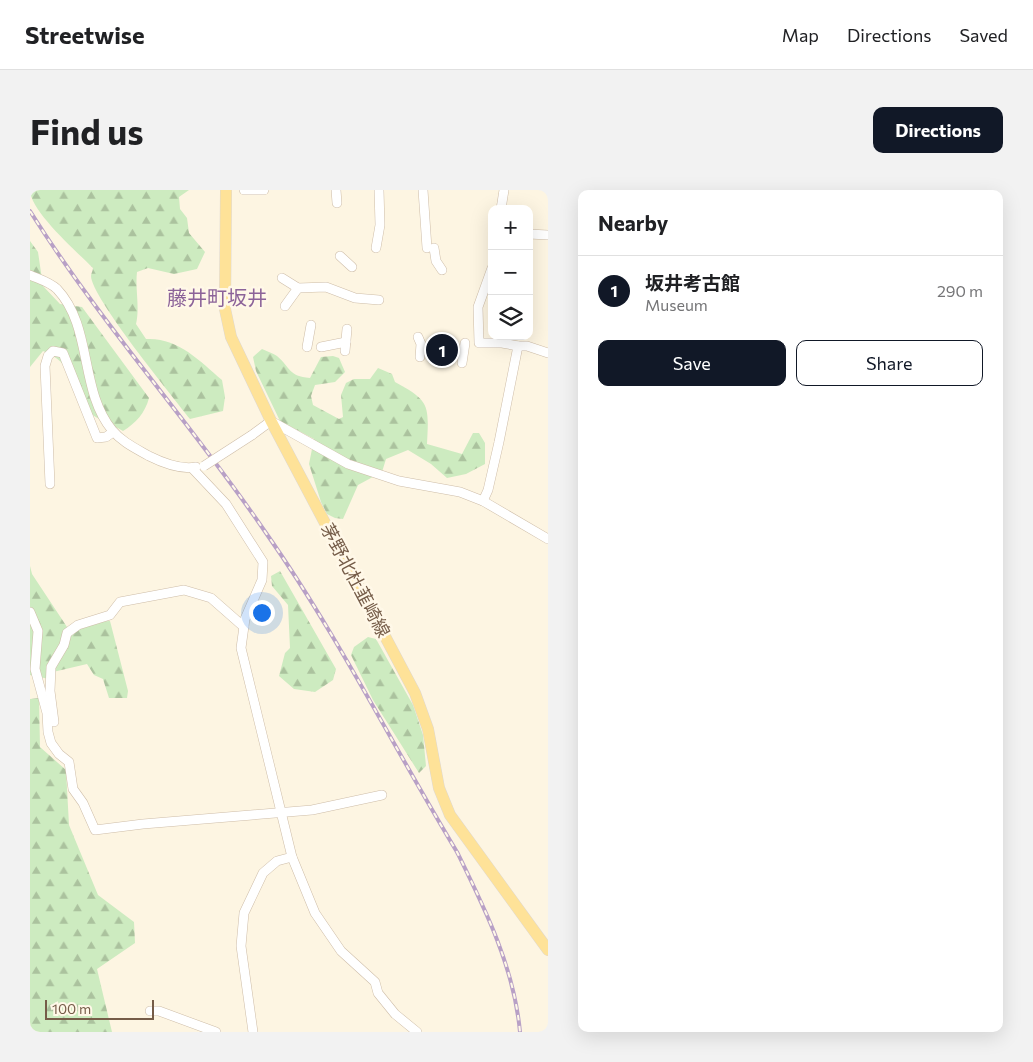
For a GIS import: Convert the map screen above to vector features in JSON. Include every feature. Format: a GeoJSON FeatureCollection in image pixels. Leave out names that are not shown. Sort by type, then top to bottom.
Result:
{"type":"FeatureCollection","features":[{"type":"Feature","properties":{"kind":"main road","name":"茅野北杜韮崎線"},"geometry":{"type":"LineString","coordinates":[[226,190],[224,280],[227,323],[231,337],[271,421],[415,693],[428,729],[439,788],[450,815],[548,950]]}},
{"type":"Feature","properties":{"kind":"street"},"geometry":{"type":"LineString","coordinates":[[244,190],[264,190]]}},
{"type":"Feature","properties":{"kind":"street"},"geometry":{"type":"LineString","coordinates":[[336,190],[337,202]]}},
{"type":"Feature","properties":{"kind":"street"},"geometry":{"type":"LineString","coordinates":[[376,248],[380,225],[379,190]]}},
{"type":"Feature","properties":{"kind":"street"},"geometry":{"type":"LineString","coordinates":[[423,190],[431,248],[442,270]]}},
{"type":"Feature","properties":{"kind":"street"},"geometry":{"type":"LineString","coordinates":[[502,205],[504,190]]}},
{"type":"Feature","properties":{"kind":"street"},"geometry":{"type":"LineString","coordinates":[[533,234],[548,235]]}},
{"type":"Feature","properties":{"kind":"street"},"geometry":{"type":"LineString","coordinates":[[340,256],[352,267]]}},
{"type":"Feature","properties":{"kind":"street"},"geometry":{"type":"LineString","coordinates":[[30,275],[56,289],[69,306],[76,323],[91,385],[102,413],[113,432],[126,444],[153,458],[182,468],[204,466],[271,421],[348,464],[399,481],[460,492],[483,501],[548,539]]}},
{"type":"Feature","properties":{"kind":"street"},"geometry":{"type":"LineString","coordinates":[[282,278],[298,288],[326,287],[355,298],[379,300]]}},
{"type":"Feature","properties":{"kind":"street"},"geometry":{"type":"LineString","coordinates":[[488,279],[478,307],[479,343],[527,346],[548,353]]}},
{"type":"Feature","properties":{"kind":"street"},"geometry":{"type":"LineString","coordinates":[[285,306],[298,288]]}},
{"type":"Feature","properties":{"kind":"street"},"geometry":{"type":"LineString","coordinates":[[307,347],[311,325]]}},
{"type":"Feature","properties":{"kind":"street"},"geometry":{"type":"LineString","coordinates":[[321,347],[346,347],[346,329]]}},
{"type":"Feature","properties":{"kind":"street"},"geometry":{"type":"LineString","coordinates":[[418,338],[421,344],[420,357]]}},
{"type":"Feature","properties":{"kind":"street"},"geometry":{"type":"LineString","coordinates":[[462,363],[465,343]]}},
{"type":"Feature","properties":{"kind":"street"},"geometry":{"type":"LineString","coordinates":[[483,501],[488,490],[499,442],[518,346]]}},
{"type":"Feature","properties":{"kind":"street"},"geometry":{"type":"LineString","coordinates":[[50,484],[45,366],[48,356],[53,351],[63,353],[97,438],[106,437],[113,432]]}},
{"type":"Feature","properties":{"kind":"street"},"geometry":{"type":"LineString","coordinates":[[192,468],[226,504],[263,562],[262,580],[244,627],[241,648],[292,857],[315,912],[329,936],[341,951],[373,979],[378,993],[395,1014],[417,1032]]}},
{"type":"Feature","properties":{"kind":"street"},"geometry":{"type":"LineString","coordinates":[[48,728],[54,722],[50,691],[51,667],[64,645],[67,633],[78,625],[110,615],[120,602],[184,590],[211,598],[244,627]]}},
{"type":"Feature","properties":{"kind":"street"},"geometry":{"type":"LineString","coordinates":[[30,612],[38,631],[39,645],[35,669],[51,742],[69,762],[72,789],[83,803],[95,830],[330,807],[382,795]]}},
{"type":"Feature","properties":{"kind":"street"},"geometry":{"type":"LineString","coordinates":[[253,1032],[241,946],[244,913],[263,873],[277,861],[292,857]]}},
{"type":"Feature","properties":{"kind":"street"},"geometry":{"type":"LineString","coordinates":[[150,1011],[159,1010],[216,1032]]}},
{"type":"Feature","properties":{"kind":"green space"},"geometry":{"type":"Polygon","coordinates":[[[30,190],[189,190],[179,197],[180,209],[187,218],[189,233],[205,252],[197,269],[174,274],[148,268],[137,272],[138,311],[136,324],[146,339],[157,339],[178,346],[187,351],[222,380],[225,397],[223,411],[190,419],[134,347],[104,304],[91,276],[93,268],[46,220],[32,199],[30,190]]]}},
{"type":"Feature","properties":{"kind":"green space"},"geometry":{"type":"Polygon","coordinates":[[[30,241],[38,252],[43,286],[60,304],[82,307],[149,398],[139,417],[123,431],[96,417],[82,406],[73,390],[65,368],[53,356],[43,351],[30,367],[30,241]]]}},
{"type":"Feature","properties":{"kind":"green space"},"geometry":{"type":"Polygon","coordinates":[[[262,349],[277,356],[294,373],[310,378],[321,357],[333,356],[339,358],[345,372],[335,382],[315,385],[311,396],[313,405],[339,419],[343,417],[341,395],[346,383],[354,379],[370,379],[378,368],[392,374],[395,382],[415,394],[425,406],[428,421],[427,444],[462,454],[473,433],[479,433],[485,443],[485,464],[466,474],[447,478],[431,464],[408,450],[386,459],[382,472],[358,485],[343,519],[327,514],[321,502],[309,464],[314,439],[280,421],[256,371],[253,357],[262,349]]]}},
{"type":"Feature","properties":{"kind":"green space"},"geometry":{"type":"Polygon","coordinates":[[[30,566],[32,574],[69,630],[75,632],[93,622],[110,621],[128,691],[127,698],[109,698],[103,679],[94,675],[87,664],[53,672],[49,679],[30,675],[30,566]]]}},
{"type":"Feature","properties":{"kind":"green space"},"geometry":{"type":"Polygon","coordinates":[[[280,571],[336,669],[333,680],[315,692],[294,689],[279,676],[285,653],[290,648],[288,605],[272,586],[271,576],[280,571]]]}},
{"type":"Feature","properties":{"kind":"green space"},"geometry":{"type":"Polygon","coordinates":[[[368,637],[376,639],[413,705],[423,735],[426,766],[419,773],[373,700],[351,655],[354,647],[368,637]]]}},
{"type":"Feature","properties":{"kind":"green space"},"geometry":{"type":"Polygon","coordinates":[[[39,698],[40,747],[66,770],[69,825],[98,895],[134,922],[135,943],[97,969],[112,1032],[30,1032],[30,699],[39,698]]]}},
{"type":"Feature","properties":{"kind":"railway"},"geometry":{"type":"LineString","coordinates":[[30,211],[86,294],[237,492],[292,571],[341,650],[457,852],[478,895],[497,939],[512,984],[520,1032]]}},
{"type":"Feature","properties":{"kind":"place","name":"坂井考古館"},"geometry":{"type":"Point","coordinates":[442,350]}},
{"type":"Feature","properties":{"kind":"district","name":"藤井町坂井"},"geometry":{"type":"Point","coordinates":[217,297]}}]}
